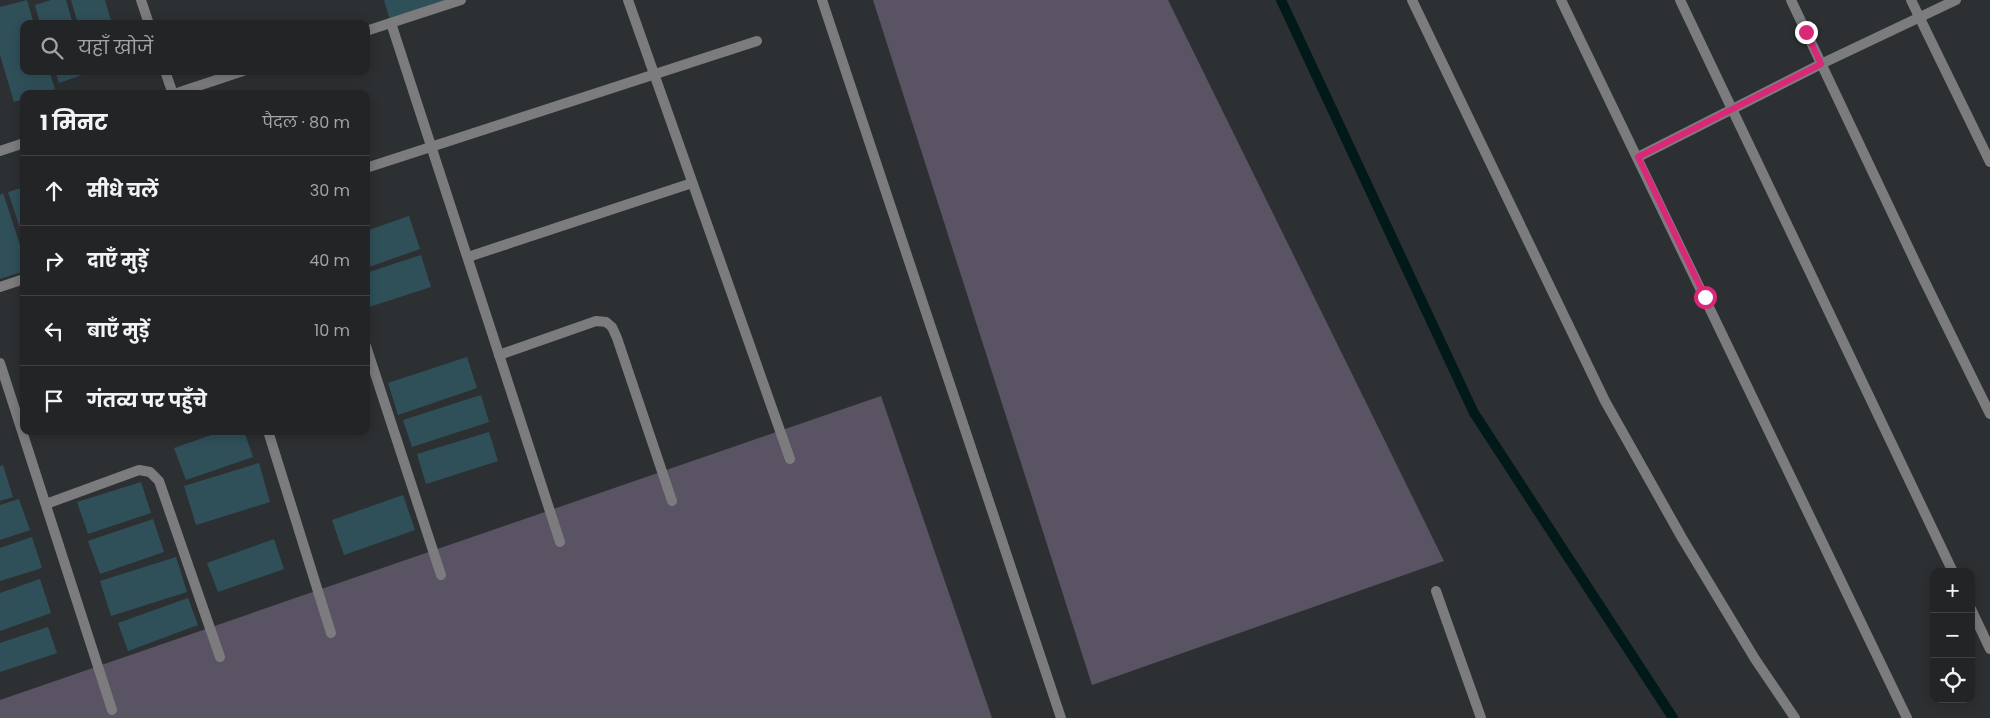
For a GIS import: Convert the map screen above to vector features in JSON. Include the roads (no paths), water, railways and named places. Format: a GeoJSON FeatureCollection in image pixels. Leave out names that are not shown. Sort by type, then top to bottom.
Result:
{"type":"FeatureCollection","features":[{"type":"Feature","properties":{"kind":"street"},"geometry":{"type":"LineString","coordinates":[[141,0],[148,20]]}},
{"type":"Feature","properties":{"kind":"street"},"geometry":{"type":"LineString","coordinates":[[370,30],[461,0]]}},
{"type":"Feature","properties":{"kind":"street"},"geometry":{"type":"LineString","coordinates":[[628,0],[790,459]]}},
{"type":"Feature","properties":{"kind":"street"},"geometry":{"type":"LineString","coordinates":[[822,0],[1061,718]]}},
{"type":"Feature","properties":{"kind":"street"},"geometry":{"type":"LineString","coordinates":[[1412,0],[1605,402],[1682,538],[1755,659],[1795,718]]}},
{"type":"Feature","properties":{"kind":"street"},"geometry":{"type":"LineString","coordinates":[[1561,0],[1907,718]]}},
{"type":"Feature","properties":{"kind":"street"},"geometry":{"type":"LineString","coordinates":[[1680,0],[1951,568]]}},
{"type":"Feature","properties":{"kind":"street"},"geometry":{"type":"LineString","coordinates":[[1791,0],[1920,274],[1990,414]]}},
{"type":"Feature","properties":{"kind":"street"},"geometry":{"type":"LineString","coordinates":[[1911,0],[1990,162]]}},
{"type":"Feature","properties":{"kind":"street"},"geometry":{"type":"LineString","coordinates":[[1638,157],[1821,64],[1956,0]]}},
{"type":"Feature","properties":{"kind":"street"},"geometry":{"type":"LineString","coordinates":[[391,23],[560,542]]}},
{"type":"Feature","properties":{"kind":"street"},"geometry":{"type":"LineString","coordinates":[[370,167],[757,40]]}},
{"type":"Feature","properties":{"kind":"street"},"geometry":{"type":"LineString","coordinates":[[167,75],[172,90]]}},
{"type":"Feature","properties":{"kind":"street"},"geometry":{"type":"LineString","coordinates":[[186,90],[231,75]]}},
{"type":"Feature","properties":{"kind":"street"},"geometry":{"type":"LineString","coordinates":[[0,151],[20,144]]}},
{"type":"Feature","properties":{"kind":"street"},"geometry":{"type":"LineString","coordinates":[[468,257],[692,183]]}},
{"type":"Feature","properties":{"kind":"street"},"geometry":{"type":"LineString","coordinates":[[0,287],[20,280]]}},
{"type":"Feature","properties":{"kind":"street"},"geometry":{"type":"LineString","coordinates":[[500,355],[596,321],[606,322],[612,327],[672,501]]}},
{"type":"Feature","properties":{"kind":"street"},"geometry":{"type":"LineString","coordinates":[[370,358],[441,575]]}},
{"type":"Feature","properties":{"kind":"street"},"geometry":{"type":"LineString","coordinates":[[0,363],[20,425]]}},
{"type":"Feature","properties":{"kind":"street"},"geometry":{"type":"LineString","coordinates":[[13,404],[20,401]]}},
{"type":"Feature","properties":{"kind":"street"},"geometry":{"type":"LineString","coordinates":[[23,435],[112,710]]}},
{"type":"Feature","properties":{"kind":"street"},"geometry":{"type":"LineString","coordinates":[[269,435],[331,633]]}},
{"type":"Feature","properties":{"kind":"street"},"geometry":{"type":"LineString","coordinates":[[46,504],[139,470],[150,472],[159,481],[220,657]]}},
{"type":"Feature","properties":{"kind":"street"},"geometry":{"type":"LineString","coordinates":[[1436,591],[1481,718]]}},
{"type":"Feature","properties":{"kind":"street"},"geometry":{"type":"LineString","coordinates":[[1973,613],[1990,649]]}},
{"type":"Feature","properties":{"kind":"waterway"},"geometry":{"type":"LineString","coordinates":[[1281,0],[1474,413],[1673,718]]}}]}
